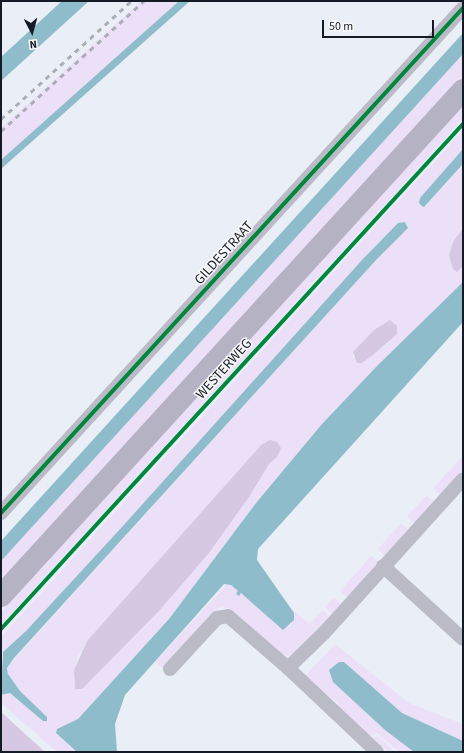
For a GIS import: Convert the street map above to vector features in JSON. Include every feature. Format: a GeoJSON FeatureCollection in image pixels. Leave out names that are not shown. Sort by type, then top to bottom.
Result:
{"type":"FeatureCollection","features":[{"type":"Feature","properties":{"kind":"main road","name":"WESTERWEG"},"geometry":{"type":"LineString","coordinates":[[1,596],[463,90]]}},
{"type":"Feature","properties":{"kind":"street","name":"GILDESTRAAT"},"geometry":{"type":"LineString","coordinates":[[1,513],[463,8]]}},
{"type":"Feature","properties":{"kind":"street"},"geometry":{"type":"LineString","coordinates":[[288,668],[324,633],[463,479]]}},
{"type":"Feature","properties":{"kind":"street"},"geometry":{"type":"LineString","coordinates":[[383,566],[463,639]]}},
{"type":"Feature","properties":{"kind":"street"},"geometry":{"type":"LineString","coordinates":[[170,670],[217,618],[224,615],[235,620],[377,752]]}},
{"type":"Feature","properties":{"kind":"shaded area"},"geometry":{"type":"Polygon","coordinates":[[[141,1],[179,1],[1,160],[1,128],[141,1]]]}},
{"type":"Feature","properties":{"kind":"shaded area"},"geometry":{"type":"Polygon","coordinates":[[[463,54],[463,79],[1,586],[1,561],[463,54]]]}},
{"type":"Feature","properties":{"kind":"shaded area"},"geometry":{"type":"Polygon","coordinates":[[[463,106],[463,119],[1,625],[1,612],[463,106]]]}},
{"type":"Feature","properties":{"kind":"shaded area"},"geometry":{"type":"Polygon","coordinates":[[[463,130],[463,149],[419,203],[425,207],[463,165],[463,229],[454,240],[462,269],[463,266],[463,282],[377,366],[322,424],[256,503],[169,619],[78,719],[56,733],[77,752],[57,752],[1,703],[1,695],[10,693],[44,721],[47,718],[20,691],[8,674],[8,666],[408,225],[405,222],[398,223],[122,527],[26,631],[1,655],[1,637],[463,130]],[[374,330],[353,352],[353,357],[362,363],[390,342],[374,330]],[[261,445],[87,641],[77,658],[73,684],[82,688],[159,611],[209,553],[249,497],[269,464],[277,457],[261,445]]]}},
{"type":"Feature","properties":{"kind":"shaded area"},"geometry":{"type":"Polygon","coordinates":[[[463,229],[463,266],[457,272],[453,269],[449,255],[454,240],[463,229]]]}},
{"type":"Feature","properties":{"kind":"shaded area"},"geometry":{"type":"Polygon","coordinates":[[[390,320],[397,326],[397,334],[362,363],[357,363],[353,352],[374,330],[390,320]]]}},
{"type":"Feature","properties":{"kind":"shaded area"},"geometry":{"type":"Polygon","coordinates":[[[270,440],[277,442],[281,448],[277,457],[269,464],[249,497],[209,553],[159,611],[82,689],[75,689],[74,670],[87,641],[261,445],[270,440]]]}},
{"type":"Feature","properties":{"kind":"shaded area"},"geometry":{"type":"Polygon","coordinates":[[[463,456],[463,470],[440,495],[433,488],[463,456]]]}},
{"type":"Feature","properties":{"kind":"shaded area"},"geometry":{"type":"Polygon","coordinates":[[[427,495],[434,502],[415,523],[407,516],[427,495]]]}},
{"type":"Feature","properties":{"kind":"shaded area"},"geometry":{"type":"Polygon","coordinates":[[[401,523],[408,530],[385,556],[378,549],[401,523]]]}},
{"type":"Feature","properties":{"kind":"shaded area"},"geometry":{"type":"Polygon","coordinates":[[[371,556],[379,562],[347,597],[340,591],[371,556]]]}},
{"type":"Feature","properties":{"kind":"shaded area"},"geometry":{"type":"Polygon","coordinates":[[[228,583],[239,591],[237,594],[239,596],[241,593],[289,626],[294,620],[294,613],[289,606],[309,624],[323,610],[330,616],[296,653],[288,656],[281,654],[230,608],[221,607],[215,610],[162,668],[155,662],[228,583]]]}},
{"type":"Feature","properties":{"kind":"shaded area"},"geometry":{"type":"Polygon","coordinates":[[[334,597],[341,604],[332,614],[325,607],[334,597]]]}},
{"type":"Feature","properties":{"kind":"shaded area"},"geometry":{"type":"Polygon","coordinates":[[[335,644],[409,703],[463,724],[463,741],[402,713],[385,700],[333,682],[385,730],[414,752],[399,752],[377,733],[370,736],[337,705],[338,703],[305,676],[335,644]]]}},
{"type":"Feature","properties":{"kind":"shaded area"},"geometry":{"type":"Polygon","coordinates":[[[1,712],[45,752],[1,752],[1,712]]]}},
{"type":"Feature","properties":{"kind":"shaded area"},"geometry":{"type":"Polygon","coordinates":[[[377,736],[395,752],[388,752],[373,738],[377,736]]]}},
{"type":"Feature","properties":{"kind":"water"},"geometry":{"type":"Polygon","coordinates":[[[62,1],[89,1],[1,81],[1,57],[62,1]]]}},
{"type":"Feature","properties":{"kind":"water"},"geometry":{"type":"Polygon","coordinates":[[[179,1],[190,1],[1,169],[1,160],[179,1]]]}},
{"type":"Feature","properties":{"kind":"water"},"geometry":{"type":"Polygon","coordinates":[[[463,33],[463,54],[1,561],[1,541],[463,33]]]}},
{"type":"Feature","properties":{"kind":"water"},"geometry":{"type":"Polygon","coordinates":[[[463,149],[463,164],[424,207],[422,206],[419,203],[420,198],[463,149]]]}},
{"type":"Feature","properties":{"kind":"water"},"geometry":{"type":"Polygon","coordinates":[[[405,222],[408,228],[377,259],[14,658],[7,668],[8,674],[20,691],[47,717],[47,721],[43,721],[10,693],[1,695],[3,652],[26,631],[122,527],[362,260],[398,223],[405,222]]]}},
{"type":"Feature","properties":{"kind":"water"},"geometry":{"type":"Polygon","coordinates":[[[463,282],[463,322],[258,549],[257,560],[294,613],[294,620],[283,630],[241,593],[239,596],[236,594],[238,591],[231,585],[224,584],[125,695],[115,724],[117,752],[77,752],[56,733],[57,729],[78,719],[169,619],[256,503],[322,424],[377,366],[463,282]]]}},
{"type":"Feature","properties":{"kind":"water"},"geometry":{"type":"Polygon","coordinates":[[[339,662],[344,662],[402,713],[463,741],[463,752],[414,752],[385,730],[333,682],[329,670],[339,662]]]}},
{"type":"Feature","properties":{"kind":"railway"},"geometry":{"type":"LineString","coordinates":[[1,119],[131,1]]}},
{"type":"Feature","properties":{"kind":"railway"},"geometry":{"type":"LineString","coordinates":[[1,131],[144,1]]}},
{"type":"Feature","properties":{"kind":"cycle path"},"geometry":{"type":"LineString","coordinates":[[1,513],[463,8]]}},
{"type":"Feature","properties":{"kind":"cycle path"},"geometry":{"type":"LineString","coordinates":[[1,629],[463,124]]}}]}
